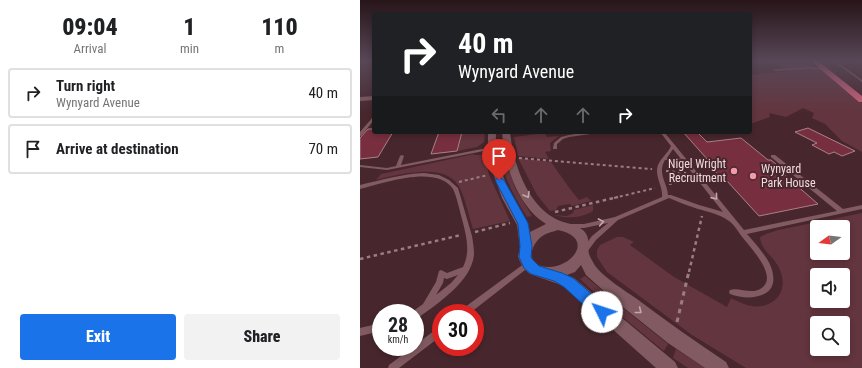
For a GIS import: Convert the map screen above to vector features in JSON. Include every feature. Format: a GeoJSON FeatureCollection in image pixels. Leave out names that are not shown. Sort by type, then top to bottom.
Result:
{"type":"FeatureCollection","features":[{"type":"Feature","properties":{"kind":"highway"},"geometry":{"type":"LineString","coordinates":[[835,78],[862,100]]}},
{"type":"Feature","properties":{"kind":"highway"},"geometry":{"type":"LineString","coordinates":[[847,78],[862,89]]}},
{"type":"Feature","properties":{"kind":"street"},"geometry":{"type":"LineString","coordinates":[[360,99],[372,98]]}},
{"type":"Feature","properties":{"kind":"street"},"geometry":{"type":"LineString","coordinates":[[492,134],[492,148],[497,173],[512,205],[523,223],[526,246],[525,257],[528,264],[536,270],[569,282],[669,368]]}},
{"type":"Feature","properties":{"kind":"street"},"geometry":{"type":"LineString","coordinates":[[506,134],[507,147],[510,157],[524,190],[541,216],[560,226]]}},
{"type":"Feature","properties":{"kind":"street"},"geometry":{"type":"LineString","coordinates":[[526,246],[536,233],[549,227],[560,226],[571,228],[578,233],[584,243],[583,253],[591,271],[625,300],[674,337],[720,368]]}},
{"type":"Feature","properties":{"kind":"street"},"geometry":{"type":"LineString","coordinates":[[546,273],[556,273],[566,270],[574,265],[583,253]]}},
{"type":"Feature","properties":{"kind":"lane"},"geometry":{"type":"LineString","coordinates":[[360,135],[372,120]]}},
{"type":"Feature","properties":{"kind":"lane"},"geometry":{"type":"LineString","coordinates":[[555,148],[555,144],[562,138],[586,134]]}},
{"type":"Feature","properties":{"kind":"lane"},"geometry":{"type":"LineString","coordinates":[[664,134],[766,261],[772,278],[770,286],[763,292],[754,295],[744,295],[734,292]]}},
{"type":"Feature","properties":{"kind":"lane"},"geometry":{"type":"LineString","coordinates":[[665,197],[666,191],[659,167],[669,154],[673,145]]}},
{"type":"Feature","properties":{"kind":"lane"},"geometry":{"type":"LineString","coordinates":[[360,166],[377,169],[398,167],[492,148]]}},
{"type":"Feature","properties":{"kind":"lane"},"geometry":{"type":"LineString","coordinates":[[398,167],[402,156]]}},
{"type":"Feature","properties":{"kind":"lane"},"geometry":{"type":"LineString","coordinates":[[773,156],[841,211]]}},
{"type":"Feature","properties":{"kind":"lane"},"geometry":{"type":"LineString","coordinates":[[664,159],[677,159],[687,163]]}},
{"type":"Feature","properties":{"kind":"lane"},"geometry":{"type":"LineString","coordinates":[[360,187],[399,177],[425,175],[436,176],[452,184],[456,189],[471,244],[470,259],[462,276],[448,290],[426,307]]}},
{"type":"Feature","properties":{"kind":"lane"},"geometry":{"type":"LineString","coordinates":[[560,226],[584,226],[616,219],[665,197],[674,197],[704,209],[718,212],[733,220]]}},
{"type":"Feature","properties":{"kind":"lane"},"geometry":{"type":"LineString","coordinates":[[743,233],[862,207]]}},
{"type":"Feature","properties":{"kind":"lane"},"geometry":{"type":"LineString","coordinates":[[583,253],[594,238],[616,219]]}},
{"type":"Feature","properties":{"kind":"lane"},"geometry":{"type":"LineString","coordinates":[[476,304],[528,264]]}},
{"type":"Feature","properties":{"kind":"lane"},"geometry":{"type":"LineString","coordinates":[[426,307],[439,283],[440,274],[447,276],[465,269]]}},
{"type":"Feature","properties":{"kind":"lane"},"geometry":{"type":"LineString","coordinates":[[360,332],[372,329]]}},
{"type":"Feature","properties":{"kind":"lane"},"geometry":{"type":"LineString","coordinates":[[392,368],[432,338]]}},
{"type":"Feature","properties":{"kind":"path"},"geometry":{"type":"LineString","coordinates":[[510,157],[687,173],[692,179]]}},
{"type":"Feature","properties":{"kind":"path"},"geometry":{"type":"LineString","coordinates":[[452,184],[497,173]]}},
{"type":"Feature","properties":{"kind":"path"},"geometry":{"type":"LineString","coordinates":[[674,337],[704,209]]}},
{"type":"Feature","properties":{"kind":"shaded area"},"geometry":{"type":"Polygon","coordinates":[[[752,78],[833,78],[862,103],[862,152],[842,141],[825,124],[812,118],[814,113],[803,108],[786,117],[769,113],[770,117],[752,123],[752,78]]]}},
{"type":"Feature","properties":{"kind":"shaded area"},"geometry":{"type":"Polygon","coordinates":[[[461,134],[485,134],[484,142],[477,147],[457,151],[461,134]]]}},
{"type":"Feature","properties":{"kind":"shaded area"},"geometry":{"type":"Polygon","coordinates":[[[537,134],[546,134],[547,137],[559,136],[550,143],[551,151],[545,152],[549,159],[518,156],[514,137],[537,134]]]}},
{"type":"Feature","properties":{"kind":"shaded area"},"geometry":{"type":"Polygon","coordinates":[[[474,154],[485,157],[489,175],[510,221],[473,229],[465,201],[458,185],[451,178],[442,174],[431,172],[407,173],[376,180],[381,174],[474,154]]]}},
{"type":"Feature","properties":{"kind":"shaded area"},"geometry":{"type":"Polygon","coordinates":[[[499,157],[504,157],[516,190],[532,216],[527,217],[518,203],[507,181],[499,157]]]}},
{"type":"Feature","properties":{"kind":"shaded area"},"geometry":{"type":"Polygon","coordinates":[[[518,158],[551,162],[579,200],[587,197],[591,201],[572,206],[570,204],[558,206],[556,210],[550,211],[537,195],[518,158]]]}},
{"type":"Feature","properties":{"kind":"shaded area"},"geometry":{"type":"Polygon","coordinates":[[[593,205],[593,211],[584,215],[569,217],[554,215],[567,216],[573,213],[574,210],[593,205]]]}},
{"type":"Feature","properties":{"kind":"shaded area"},"geometry":{"type":"Polygon","coordinates":[[[862,213],[862,368],[746,368],[692,335],[607,272],[597,257],[597,250],[600,245],[617,237],[623,237],[634,242],[630,245],[674,277],[727,307],[731,298],[746,305],[756,307],[767,305],[776,299],[781,290],[783,281],[776,262],[762,245],[760,237],[766,234],[810,224],[810,260],[850,260],[850,220],[827,220],[862,213]]]}},
{"type":"Feature","properties":{"kind":"shaded area"},"geometry":{"type":"Polygon","coordinates":[[[585,276],[668,344],[664,351],[609,306],[580,279],[585,276]]]}},
{"type":"Feature","properties":{"kind":"shaded area"},"geometry":{"type":"Polygon","coordinates":[[[676,349],[705,368],[688,368],[673,358],[676,349]]]}},
{"type":"Feature","properties":{"kind":"building"},"geometry":{"type":"Polygon","coordinates":[[[808,128],[855,151],[842,156],[834,152],[829,154],[812,145],[817,143],[795,132],[808,128]]]}},
{"type":"Feature","properties":{"kind":"building"},"geometry":{"type":"Polygon","coordinates":[[[368,129],[372,129],[372,134],[392,134],[378,157],[360,159],[360,138],[368,129]]]}},
{"type":"Feature","properties":{"kind":"building"},"geometry":{"type":"Polygon","coordinates":[[[438,134],[461,134],[457,151],[431,154],[438,134]]]}},
{"type":"Feature","properties":{"kind":"building","name":"Wynyard Park House"},"geometry":{"type":"Polygon","coordinates":[[[685,134],[699,134],[707,142],[741,138],[783,170],[780,171],[818,204],[759,216],[727,181],[724,181],[713,169],[716,169],[685,134]]]}},
{"type":"Feature","properties":{"kind":"place","name":"Nigel Wright Recruitment"},"geometry":{"type":"Point","coordinates":[734,171]}},
{"type":"Feature","properties":{"kind":"place","name":"Wynyard Park House"},"geometry":{"type":"Point","coordinates":[753,176]}},
{"type":"Feature","properties":{"kind":"route"},"geometry":{"type":"LineString","coordinates":[[499,180],[523,223],[526,246],[525,257],[528,264],[539,272],[546,273],[569,282],[602,312]]}}]}
